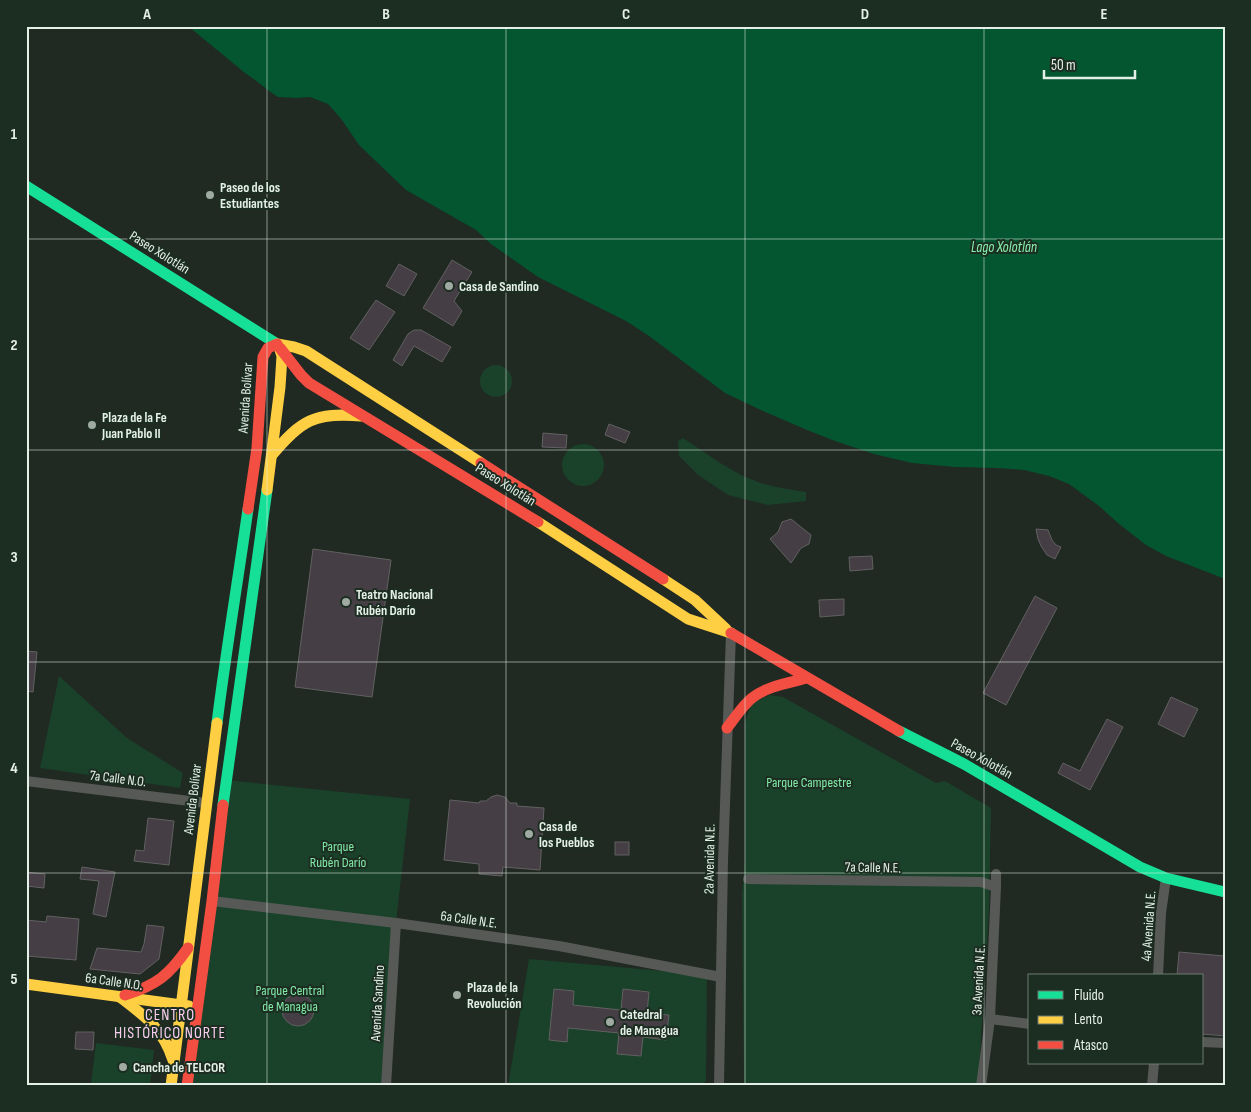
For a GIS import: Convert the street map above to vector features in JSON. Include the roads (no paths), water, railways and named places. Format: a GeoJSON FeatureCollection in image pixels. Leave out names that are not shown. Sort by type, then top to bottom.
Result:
{"type":"FeatureCollection","features":[{"type":"Feature","properties":{"kind":"street","name":"Paseo Xolotlán"},"geometry":{"type":"LineString","coordinates":[[26,186],[277,344],[301,375],[309,382],[516,508],[688,618],[731,633],[904,733],[964,764],[1140,867],[1166,878],[1225,892]]}},
{"type":"Feature","properties":{"kind":"street"},"geometry":{"type":"LineString","coordinates":[[242,322],[258,337],[263,348],[263,357]]}},
{"type":"Feature","properties":{"kind":"street","name":"Paseo Xolotlán"},"geometry":{"type":"LineString","coordinates":[[277,344],[306,351],[354,381],[695,600],[731,633]]}},
{"type":"Feature","properties":{"kind":"street"},"geometry":{"type":"LineString","coordinates":[[188,1086],[226,780],[264,516],[280,387],[282,356],[277,344]]}},
{"type":"Feature","properties":{"kind":"street","name":"Avenida Bolívar"},"geometry":{"type":"LineString","coordinates":[[171,1086],[224,665],[257,448],[263,357],[268,348],[277,344]]}},
{"type":"Feature","properties":{"kind":"street"},"geometry":{"type":"LineString","coordinates":[[271,455],[289,434],[303,423],[312,419],[335,414],[365,417]]}},
{"type":"Feature","properties":{"kind":"street","name":"2a Avenida N.E."},"geometry":{"type":"LineString","coordinates":[[719,1086],[722,861],[731,633]]}},
{"type":"Feature","properties":{"kind":"street"},"geometry":{"type":"LineString","coordinates":[[727,728],[753,696],[807,678]]}},
{"type":"Feature","properties":{"kind":"street","name":"7a Calle N.O."},"geometry":{"type":"LineString","coordinates":[[26,781],[206,803]]}},
{"type":"Feature","properties":{"kind":"street","name":"3a Avenida N.E."},"geometry":{"type":"LineString","coordinates":[[981,1086],[990,1019],[996,874]]}},
{"type":"Feature","properties":{"kind":"street","name":"4a Avenida N.E."},"geometry":{"type":"LineString","coordinates":[[1158,974],[1161,913],[1166,878]]}},
{"type":"Feature","properties":{"kind":"street","name":"7a Calle N.E."},"geometry":{"type":"LineString","coordinates":[[748,879],[982,882],[996,887]]}},
{"type":"Feature","properties":{"kind":"street","name":"6a Calle N.E."},"geometry":{"type":"LineString","coordinates":[[212,901],[396,923],[559,946],[720,977]]}},
{"type":"Feature","properties":{"kind":"street","name":"Avenida Sandino"},"geometry":{"type":"LineString","coordinates":[[386,1086],[396,923]]}},
{"type":"Feature","properties":{"kind":"street"},"geometry":{"type":"LineString","coordinates":[[120,997],[138,992],[159,982],[174,967],[190,945]]}},
{"type":"Feature","properties":{"kind":"street","name":"6a Calle N.O."},"geometry":{"type":"LineString","coordinates":[[26,984],[198,1007]]}},
{"type":"Feature","properties":{"kind":"street"},"geometry":{"type":"LineString","coordinates":[[120,997],[158,1030],[168,1044],[174,1064]]}},
{"type":"Feature","properties":{"kind":"street"},"geometry":{"type":"LineString","coordinates":[[990,1019],[1028,1024]]}},
{"type":"Feature","properties":{"kind":"street"},"geometry":{"type":"LineString","coordinates":[[1204,1042],[1225,1043]]}},
{"type":"Feature","properties":{"kind":"street"},"geometry":{"type":"LineString","coordinates":[[1152,1086],[1154,1064]]}},
{"type":"Feature","properties":{"kind":"water","name":"Lago Xolotlán"},"geometry":{"type":"Polygon","coordinates":[[[188,26],[1225,26],[1225,579],[1166,556],[1146,545],[1069,484],[1049,476],[1024,470],[912,463],[874,454],[807,430],[725,393],[626,321],[538,277],[491,244],[476,230],[406,190],[359,145],[342,120],[328,104],[310,97],[278,97],[245,73],[188,26]]]}},
{"type":"Feature","properties":{"kind":"place","name":"Paseo de los Estudiantes"},"geometry":{"type":"Point","coordinates":[210,195]}},
{"type":"Feature","properties":{"kind":"place","name":"Casa de Sandino"},"geometry":{"type":"Point","coordinates":[449,286]}},
{"type":"Feature","properties":{"kind":"place","name":"Plaza de la Fe Juan Pablo II"},"geometry":{"type":"Point","coordinates":[92,425]}},
{"type":"Feature","properties":{"kind":"place","name":"Teatro Nacional Rubén Darío"},"geometry":{"type":"Point","coordinates":[346,602]}},
{"type":"Feature","properties":{"kind":"place","name":"Casa de los Pueblos"},"geometry":{"type":"Point","coordinates":[529,834]}},
{"type":"Feature","properties":{"kind":"place","name":"Plaza de la Revolución"},"geometry":{"type":"Point","coordinates":[457,995]}},
{"type":"Feature","properties":{"kind":"place","name":"Catedral de Managua"},"geometry":{"type":"Point","coordinates":[610,1022]}},
{"type":"Feature","properties":{"kind":"place","name":"Cancha de TELCOR"},"geometry":{"type":"Point","coordinates":[123,1067]}},
{"type":"Feature","properties":{"kind":"district","name":"CENTRO HISTÓRICO NORTE"},"geometry":{"type":"Point","coordinates":[170,1023]}},
{"type":"Feature","properties":{"kind":"park label","name":"Parque Campestre"},"geometry":{"type":"Point","coordinates":[809,782]}},
{"type":"Feature","properties":{"kind":"park label","name":"Parque Rubén Darío"},"geometry":{"type":"Point","coordinates":[338,854]}},
{"type":"Feature","properties":{"kind":"park label","name":"Parque Central de Managua"},"geometry":{"type":"Point","coordinates":[290,998]}}]}
